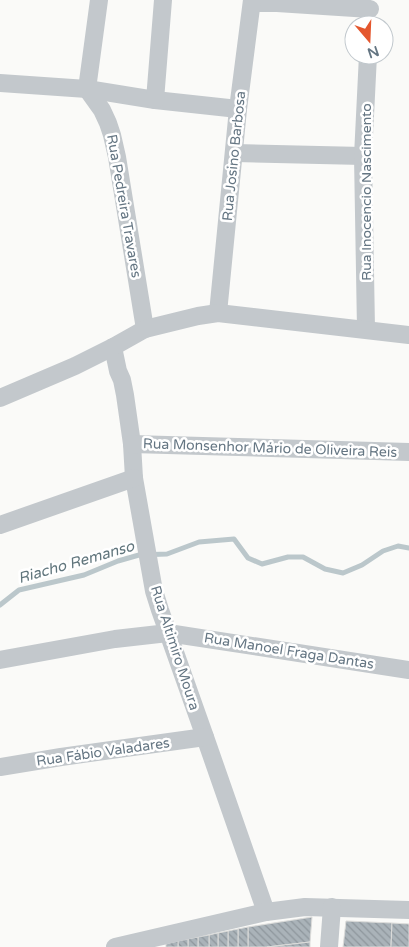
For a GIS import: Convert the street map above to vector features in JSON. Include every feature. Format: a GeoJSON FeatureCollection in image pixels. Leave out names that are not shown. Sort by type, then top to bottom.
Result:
{"type":"FeatureCollection","features":[{"type":"Feature","properties":{"kind":"street"},"geometry":{"type":"LineString","coordinates":[[87,90],[99,0]]}},
{"type":"Feature","properties":{"kind":"street"},"geometry":{"type":"LineString","coordinates":[[155,100],[163,0]]}},
{"type":"Feature","properties":{"kind":"street"},"geometry":{"type":"LineString","coordinates":[[252,1],[370,11]]}},
{"type":"Feature","properties":{"kind":"street","name":"Rua Josino Barbosa"},"geometry":{"type":"LineString","coordinates":[[218,313],[238,109],[252,1]]}},
{"type":"Feature","properties":{"kind":"street","name":"Rua Inocencio Nascimento"},"geometry":{"type":"LineString","coordinates":[[366,329],[363,156],[368,65]]}},
{"type":"Feature","properties":{"kind":"street"},"geometry":{"type":"LineString","coordinates":[[0,83],[87,90],[238,109]]}},
{"type":"Feature","properties":{"kind":"street","name":"Rua Pedreira Travares"},"geometry":{"type":"LineString","coordinates":[[87,90],[102,110],[112,135],[145,329]]}},
{"type":"Feature","properties":{"kind":"street"},"geometry":{"type":"LineString","coordinates":[[235,153],[363,156]]}},
{"type":"Feature","properties":{"kind":"street"},"geometry":{"type":"LineString","coordinates":[[0,398],[75,366],[145,329],[198,316],[218,313],[409,335]]}},
{"type":"Feature","properties":{"kind":"street","name":"Rua Altimiro Moura"},"geometry":{"type":"LineString","coordinates":[[113,347],[122,380],[132,444],[134,478],[158,604],[266,912]]}},
{"type":"Feature","properties":{"kind":"street","name":"Rua Monsenhor Mário de Oliveira Reis"},"geometry":{"type":"LineString","coordinates":[[132,444],[409,452]]}},
{"type":"Feature","properties":{"kind":"street"},"geometry":{"type":"LineString","coordinates":[[0,524],[134,478]]}},
{"type":"Feature","properties":{"kind":"street","name":"Rua Manoel Fraga Dantas"},"geometry":{"type":"LineString","coordinates":[[0,660],[116,639],[168,633],[409,670]]}},
{"type":"Feature","properties":{"kind":"street","name":"Rua Fábio Valadares"},"geometry":{"type":"LineString","coordinates":[[0,767],[205,737]]}},
{"type":"Feature","properties":{"kind":"street"},"geometry":{"type":"LineString","coordinates":[[115,947],[266,912],[305,907],[409,910]]}},
{"type":"Feature","properties":{"kind":"street"},"geometry":{"type":"LineString","coordinates":[[329,947],[332,907]]}},
{"type":"Feature","properties":{"kind":"building"},"geometry":{"type":"Polygon","coordinates":[[[312,917],[310,942],[267,947],[248,947],[248,927],[312,917]]]}},
{"type":"Feature","properties":{"kind":"building"},"geometry":{"type":"Polygon","coordinates":[[[346,921],[392,923],[391,947],[343,947],[346,921]]]}},
{"type":"Feature","properties":{"kind":"building"},"geometry":{"type":"Polygon","coordinates":[[[392,923],[409,924],[409,947],[391,947],[392,923]]]}},
{"type":"Feature","properties":{"kind":"building"},"geometry":{"type":"Polygon","coordinates":[[[248,927],[248,947],[238,947],[238,929],[248,927]]]}},
{"type":"Feature","properties":{"kind":"building"},"geometry":{"type":"Polygon","coordinates":[[[238,929],[238,947],[228,947],[228,931],[238,929]]]}},
{"type":"Feature","properties":{"kind":"building"},"geometry":{"type":"Polygon","coordinates":[[[228,931],[228,947],[218,947],[218,933],[228,931]]]}},
{"type":"Feature","properties":{"kind":"building"},"geometry":{"type":"Polygon","coordinates":[[[218,933],[218,947],[209,947],[209,935],[218,933]]]}},
{"type":"Feature","properties":{"kind":"building"},"geometry":{"type":"Polygon","coordinates":[[[209,935],[209,947],[198,947],[198,937],[209,935]]]}},
{"type":"Feature","properties":{"kind":"building"},"geometry":{"type":"Polygon","coordinates":[[[198,937],[198,947],[188,947],[188,939],[198,937]]]}},
{"type":"Feature","properties":{"kind":"building"},"geometry":{"type":"Polygon","coordinates":[[[188,939],[188,947],[178,947],[178,941],[188,939]]]}},
{"type":"Feature","properties":{"kind":"building"},"geometry":{"type":"Polygon","coordinates":[[[178,941],[178,947],[166,947],[166,944],[178,941]]]}},
{"type":"Feature","properties":{"kind":"building"},"geometry":{"type":"Polygon","coordinates":[[[310,942],[310,947],[267,947],[310,942]]]}},
{"type":"Feature","properties":{"kind":"waterway","name":"Riacho Remanso"},"geometry":{"type":"LineString","coordinates":[[0,605],[19,590],[84,575],[118,561],[139,555],[167,554],[199,542],[234,539],[248,558],[262,564],[288,557],[303,557],[325,569],[343,573],[362,565],[383,551],[398,546],[409,548]]}}]}
